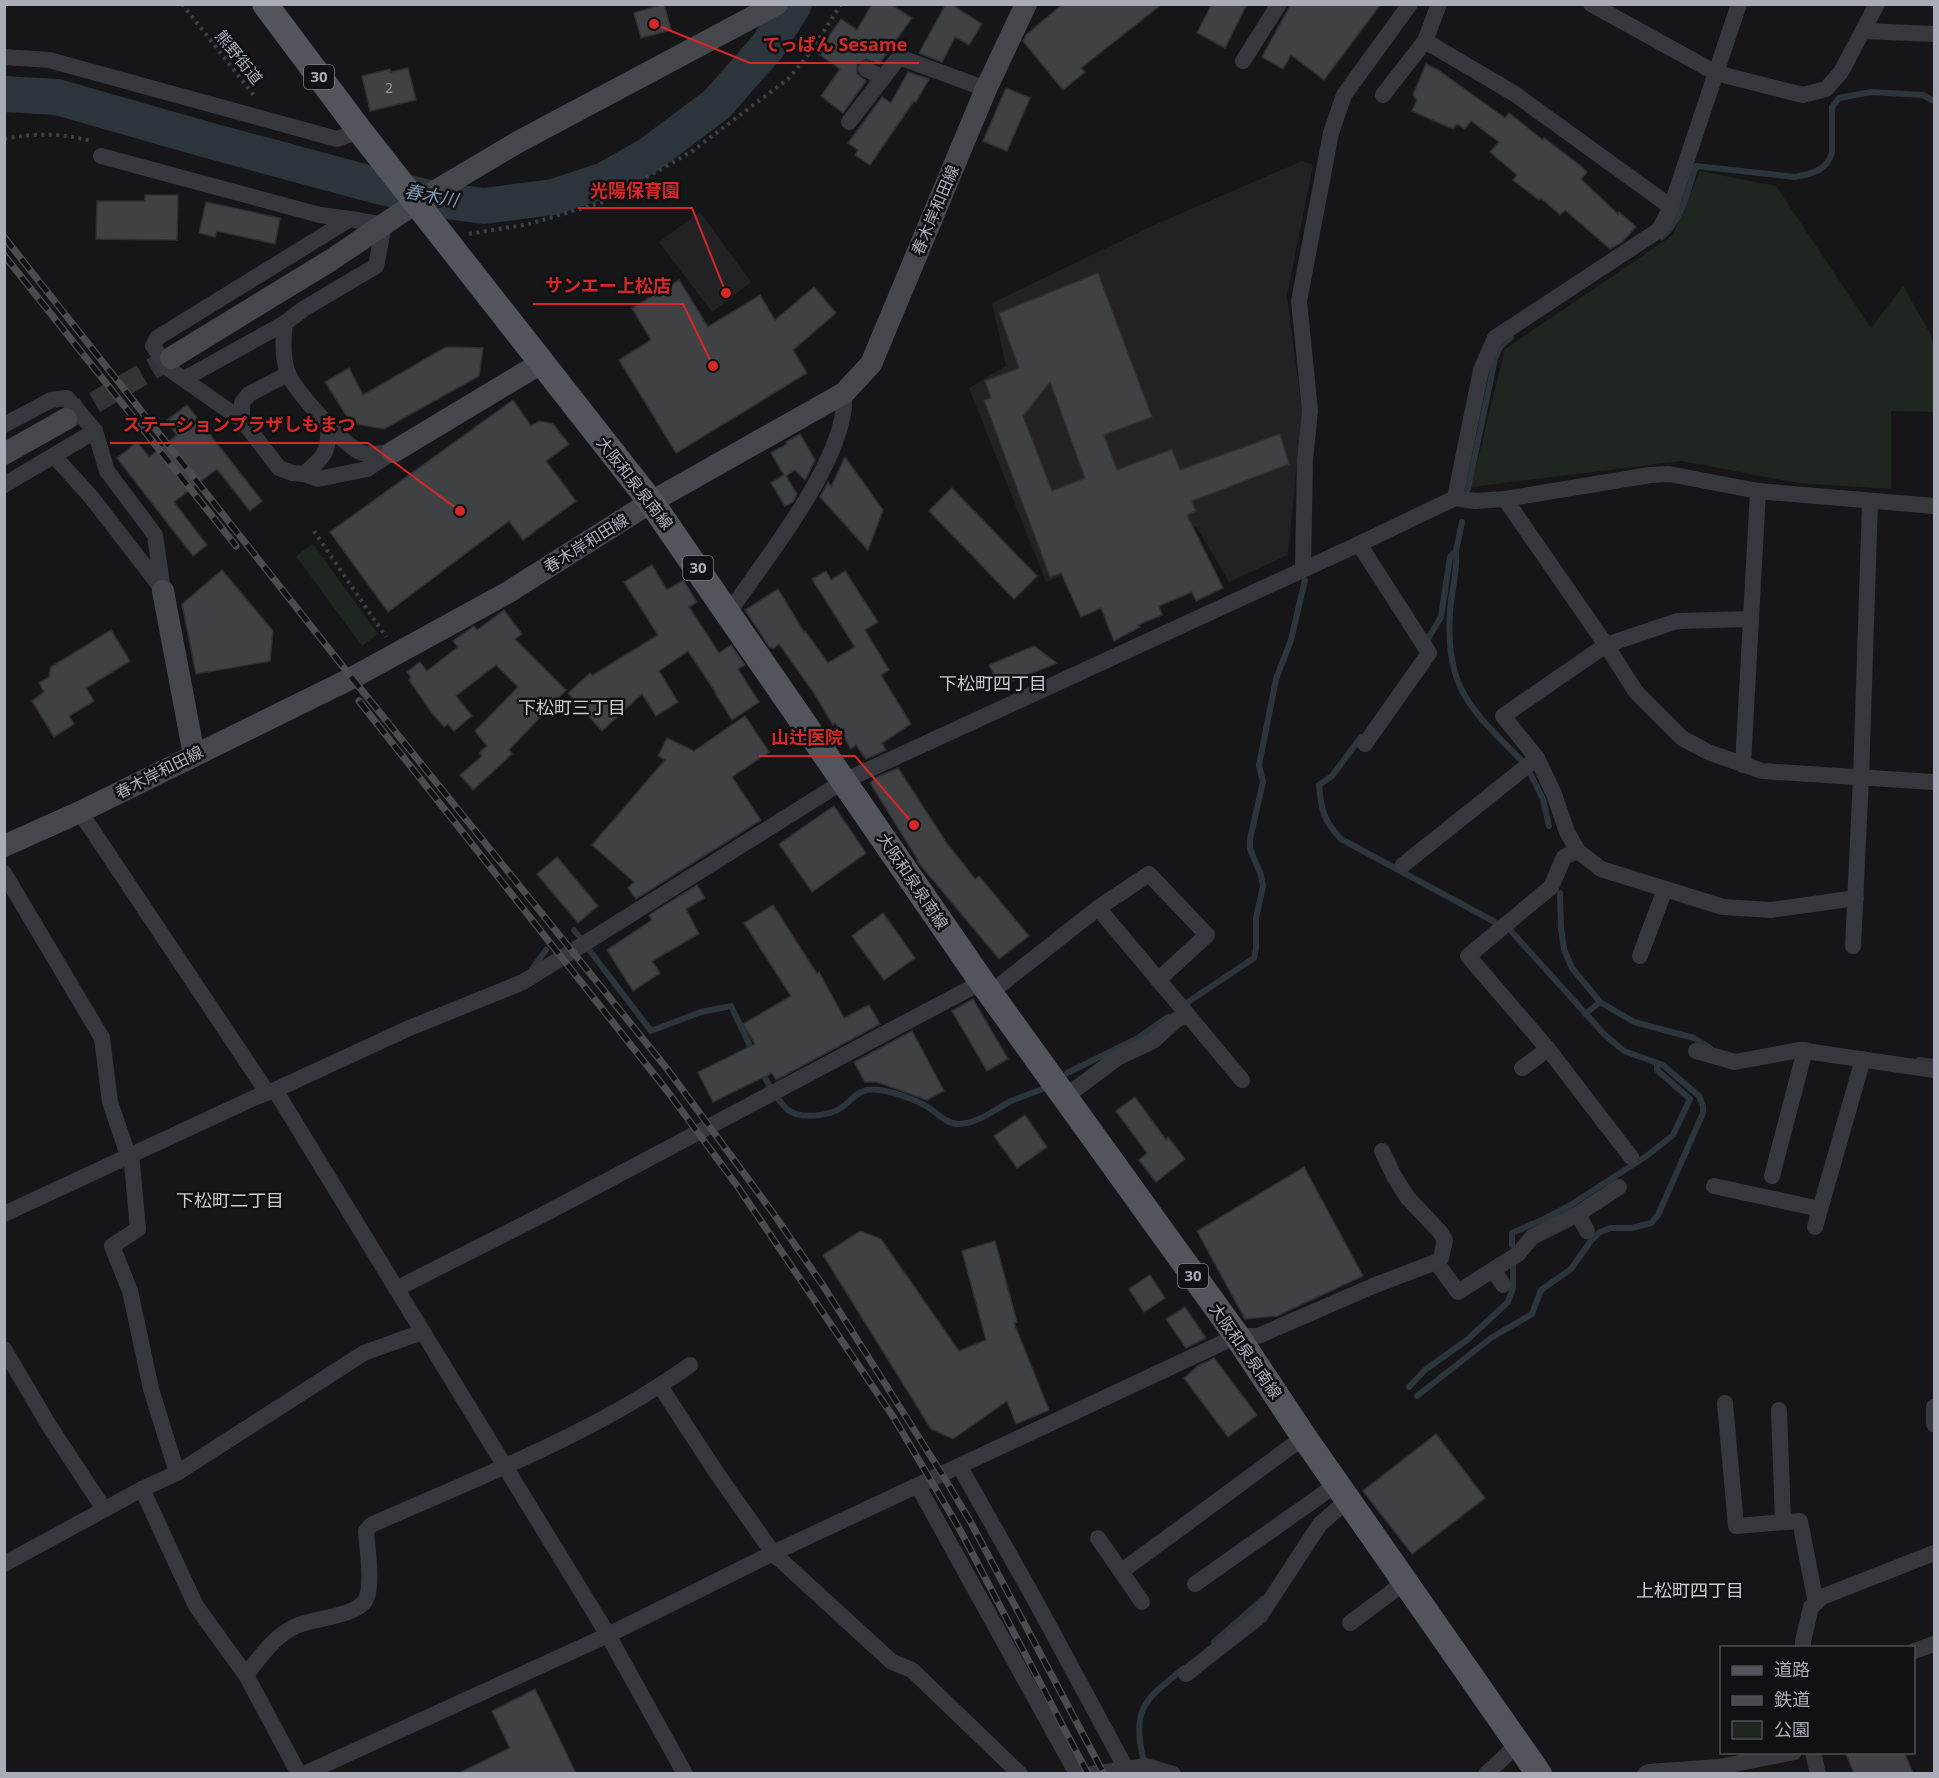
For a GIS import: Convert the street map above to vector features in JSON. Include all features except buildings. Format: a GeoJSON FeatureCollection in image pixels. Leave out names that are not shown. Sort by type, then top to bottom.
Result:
{"type":"FeatureCollection","features":[{"type":"Feature","properties":{"kind":"main road","name":"大阪和泉泉南線"},"geometry":{"type":"LineString","coordinates":[[265,4],[367,139],[651,501],[986,987],[1237,1336],[1342,1492],[1539,1773]]}},
{"type":"Feature","properties":{"kind":"main road","name":"春木岸和田線"},"geometry":{"type":"LineString","coordinates":[[4,846],[80,812],[352,678],[497,598],[651,501],[844,393],[871,364],[986,89],[1026,4]]}},
{"type":"Feature","properties":{"kind":"main road"},"geometry":{"type":"LineString","coordinates":[[171,358],[331,260],[417,202],[518,142],[770,9]]}},
{"type":"Feature","properties":{"kind":"main road"},"geometry":{"type":"LineString","coordinates":[[393,452],[541,363]]}},
{"type":"Feature","properties":{"kind":"main road"},"geometry":{"type":"LineString","coordinates":[[4,454],[66,419]]}},
{"type":"Feature","properties":{"kind":"main road"},"geometry":{"type":"LineString","coordinates":[[163,591],[194,754]]}},
{"type":"Feature","properties":{"kind":"street"},"geometry":{"type":"LineString","coordinates":[[1243,61],[1279,4]]}},
{"type":"Feature","properties":{"kind":"street"},"geometry":{"type":"LineString","coordinates":[[1303,569],[1305,460],[1310,411],[1299,302],[1330,132],[1344,95],[1411,4],[1437,10],[1425,41],[1383,95]]}},
{"type":"Feature","properties":{"kind":"street"},"geometry":{"type":"LineString","coordinates":[[1455,498],[1481,370],[1495,338],[1659,230],[1671,207],[1739,4]]}},
{"type":"Feature","properties":{"kind":"street"},"geometry":{"type":"LineString","coordinates":[[1592,5],[1716,73],[1803,95],[1826,89],[1840,72],[1877,4]]}},
{"type":"Feature","properties":{"kind":"street"},"geometry":{"type":"LineString","coordinates":[[1864,31],[1935,34]]}},
{"type":"Feature","properties":{"kind":"street"},"geometry":{"type":"LineString","coordinates":[[1425,41],[1515,94],[1671,207]]}},
{"type":"Feature","properties":{"kind":"street"},"geometry":{"type":"LineString","coordinates":[[4,57],[49,60],[337,139],[367,139]]}},
{"type":"Feature","properties":{"kind":"street"},"geometry":{"type":"LineString","coordinates":[[849,122],[899,57],[986,89]]}},
{"type":"Feature","properties":{"kind":"street"},"geometry":{"type":"LineString","coordinates":[[866,69],[883,78]]}},
{"type":"Feature","properties":{"kind":"street"},"geometry":{"type":"LineString","coordinates":[[101,156],[320,215],[388,222],[376,266],[304,308],[285,323],[184,379]]}},
{"type":"Feature","properties":{"kind":"street"},"geometry":{"type":"LineString","coordinates":[[350,219],[157,338],[153,346],[169,369],[242,420],[279,468],[318,479],[367,469],[393,452]]}},
{"type":"Feature","properties":{"kind":"street"},"geometry":{"type":"LineString","coordinates":[[285,323],[283,342],[288,374],[328,426],[352,448],[362,453],[393,452]]}},
{"type":"Feature","properties":{"kind":"street"},"geometry":{"type":"LineString","coordinates":[[242,420],[242,403],[249,394],[288,374]]}},
{"type":"Feature","properties":{"kind":"street"},"geometry":{"type":"LineString","coordinates":[[729,612],[811,493],[840,429],[845,409],[844,393]]}},
{"type":"Feature","properties":{"kind":"street"},"geometry":{"type":"LineString","coordinates":[[4,425],[51,400],[68,398],[95,432],[107,471],[155,535],[163,591]]}},
{"type":"Feature","properties":{"kind":"street"},"geometry":{"type":"LineString","coordinates":[[304,474],[326,453],[329,439],[328,426]]}},
{"type":"Feature","properties":{"kind":"street"},"geometry":{"type":"LineString","coordinates":[[4,485],[95,432]]}},
{"type":"Feature","properties":{"kind":"street"},"geometry":{"type":"LineString","coordinates":[[55,457],[92,498],[163,591]]}},
{"type":"Feature","properties":{"kind":"street"},"geometry":{"type":"LineString","coordinates":[[5,1213],[129,1154],[407,1029],[522,982],[844,781],[1455,498],[1475,501],[1505,499],[1650,475],[1669,474],[1758,491],[1935,506]]}},
{"type":"Feature","properties":{"kind":"street"},"geometry":{"type":"LineString","coordinates":[[92,498],[95,488],[103,484],[115,483]]}},
{"type":"Feature","properties":{"kind":"street"},"geometry":{"type":"LineString","coordinates":[[1743,765],[1758,491]]}},
{"type":"Feature","properties":{"kind":"street"},"geometry":{"type":"LineString","coordinates":[[1505,499],[1636,692],[1682,738],[1708,752],[1762,771],[1935,782]]}},
{"type":"Feature","properties":{"kind":"street"},"geometry":{"type":"LineString","coordinates":[[1852,946],[1861,778],[1870,502]]}},
{"type":"Feature","properties":{"kind":"street"},"geometry":{"type":"LineString","coordinates":[[133,551],[143,549],[155,535]]}},
{"type":"Feature","properties":{"kind":"street"},"geometry":{"type":"LineString","coordinates":[[1359,544],[1429,653],[1365,744]]}},
{"type":"Feature","properties":{"kind":"street"},"geometry":{"type":"LineString","coordinates":[[1751,619],[1677,621],[1606,645],[1503,716],[1537,758],[1554,794],[1567,832],[1578,851],[1601,870],[1723,908],[1771,910],[1856,898]]}},
{"type":"Feature","properties":{"kind":"street"},"geometry":{"type":"LineString","coordinates":[[1403,865],[1537,758]]}},
{"type":"Feature","properties":{"kind":"street"},"geometry":{"type":"LineString","coordinates":[[80,812],[271,1091],[396,1289],[608,1635],[685,1773]]}},
{"type":"Feature","properties":{"kind":"street"},"geometry":{"type":"LineString","coordinates":[[1578,851],[1564,857],[1551,887],[1468,956],[1548,1049],[1631,1157]]}},
{"type":"Feature","properties":{"kind":"street"},"geometry":{"type":"LineString","coordinates":[[4,873],[102,1038],[110,1102],[129,1154],[138,1229],[112,1246],[129,1291],[151,1389],[177,1473]]}},
{"type":"Feature","properties":{"kind":"street"},"geometry":{"type":"LineString","coordinates":[[396,1289],[986,987],[1149,874],[1208,935],[1158,980]]}},
{"type":"Feature","properties":{"kind":"street"},"geometry":{"type":"LineString","coordinates":[[1640,956],[1665,889]]}},
{"type":"Feature","properties":{"kind":"street"},"geometry":{"type":"LineString","coordinates":[[1098,909],[1242,1080]]}},
{"type":"Feature","properties":{"kind":"street"},"geometry":{"type":"LineString","coordinates":[[1065,1097],[1117,1058],[1153,1041],[1175,1020],[1187,1014]]}},
{"type":"Feature","properties":{"kind":"street"},"geometry":{"type":"LineString","coordinates":[[1522,1068],[1548,1049]]}},
{"type":"Feature","properties":{"kind":"street"},"geometry":{"type":"LineString","coordinates":[[1772,1176],[1805,1050]]}},
{"type":"Feature","properties":{"kind":"street"},"geometry":{"type":"LineString","coordinates":[[1696,1051],[1735,1062],[1805,1050],[1935,1070]]}},
{"type":"Feature","properties":{"kind":"street"},"geometry":{"type":"LineString","coordinates":[[1815,1227],[1863,1059]]}},
{"type":"Feature","properties":{"kind":"street"},"geometry":{"type":"LineString","coordinates":[[304,1773],[608,1635],[773,1553],[1237,1336],[1258,1336],[1373,1286],[1436,1262],[1441,1258],[1445,1240],[1407,1197],[1382,1151]]}},
{"type":"Feature","properties":{"kind":"street"},"geometry":{"type":"LineString","coordinates":[[1714,1186],[1820,1209]]}},
{"type":"Feature","properties":{"kind":"street"},"geometry":{"type":"LineString","coordinates":[[1436,1262],[1458,1292],[1518,1254],[1532,1237],[1578,1214],[1619,1187]]}},
{"type":"Feature","properties":{"kind":"street"},"geometry":{"type":"LineString","coordinates":[[1578,1214],[1587,1231]]}},
{"type":"Feature","properties":{"kind":"street"},"geometry":{"type":"LineString","coordinates":[[1494,1270],[1503,1285]]}},
{"type":"Feature","properties":{"kind":"street"},"geometry":{"type":"LineString","coordinates":[[4,1564],[142,1489],[177,1473],[364,1353],[422,1332]]}},
{"type":"Feature","properties":{"kind":"street"},"geometry":{"type":"LineString","coordinates":[[4,1348],[50,1427],[104,1509]]}},
{"type":"Feature","properties":{"kind":"street"},"geometry":{"type":"LineString","coordinates":[[246,1675],[270,1644],[295,1626],[352,1611],[364,1601],[369,1590],[366,1531],[371,1524],[590,1426],[660,1386],[690,1365]]}},
{"type":"Feature","properties":{"kind":"street"},"geometry":{"type":"LineString","coordinates":[[660,1386],[716,1472],[773,1553],[892,1662],[912,1670],[1020,1773]]}},
{"type":"Feature","properties":{"kind":"street"},"geometry":{"type":"LineString","coordinates":[[1725,1403],[1736,1526],[1800,1521],[1816,1603]]}},
{"type":"Feature","properties":{"kind":"street"},"geometry":{"type":"LineString","coordinates":[[1935,1407],[1935,1424]]}},
{"type":"Feature","properties":{"kind":"street"},"geometry":{"type":"LineString","coordinates":[[1779,1410],[1783,1522]]}},
{"type":"Feature","properties":{"kind":"street"},"geometry":{"type":"LineString","coordinates":[[1122,1571],[1304,1437]]}},
{"type":"Feature","properties":{"kind":"street"},"geometry":{"type":"LineString","coordinates":[[960,1467],[1128,1771]]}},
{"type":"Feature","properties":{"kind":"street"},"geometry":{"type":"LineString","coordinates":[[918,1486],[1077,1773]]}},
{"type":"Feature","properties":{"kind":"street"},"geometry":{"type":"LineString","coordinates":[[142,1489],[196,1606],[246,1675],[298,1773]]}},
{"type":"Feature","properties":{"kind":"street"},"geometry":{"type":"LineString","coordinates":[[1195,1584],[1342,1492]]}},
{"type":"Feature","properties":{"kind":"street"},"geometry":{"type":"LineString","coordinates":[[1186,1674],[1260,1616],[1342,1492]]}},
{"type":"Feature","properties":{"kind":"street"},"geometry":{"type":"LineString","coordinates":[[1098,1538],[1142,1602]]}},
{"type":"Feature","properties":{"kind":"street"},"geometry":{"type":"LineString","coordinates":[[1803,1646],[1811,1607],[1822,1597],[1935,1553]]}},
{"type":"Feature","properties":{"kind":"street"},"geometry":{"type":"LineString","coordinates":[[1350,1623],[1405,1582]]}},
{"type":"Feature","properties":{"kind":"street"},"geometry":{"type":"LineString","coordinates":[[1915,1651],[1935,1644]]}},
{"type":"Feature","properties":{"kind":"street"},"geometry":{"type":"LineString","coordinates":[[1486,1773],[1518,1744]]}},
{"type":"Feature","properties":{"kind":"street"},"geometry":{"type":"LineString","coordinates":[[1645,1773],[1719,1767],[1784,1754]]}},
{"type":"Feature","properties":{"kind":"street"},"geometry":{"type":"LineString","coordinates":[[1813,1754],[1818,1773]]}},
{"type":"Feature","properties":{"kind":"street"},"geometry":{"type":"LineString","coordinates":[[1092,1773],[1128,1771],[1146,1766],[1173,1773]]}},
{"type":"Feature","properties":{"kind":"path","name":"熊野街道"},"geometry":{"type":"LineString","coordinates":[[182,4],[277,124]]}},
{"type":"Feature","properties":{"kind":"path"},"geometry":{"type":"LineString","coordinates":[[467,235],[529,224],[603,202],[692,152],[788,79],[810,53],[841,4]]}},
{"type":"Feature","properties":{"kind":"path"},"geometry":{"type":"LineString","coordinates":[[314,531],[390,643]]}},
{"type":"Feature","properties":{"kind":"shaded area"},"geometry":{"type":"Polygon","coordinates":[[[1302,161],[1313,165],[1287,296],[1302,411],[1288,555],[1229,582],[1196,526],[1046,582],[969,388],[1006,366],[992,303],[1154,225],[1302,161]]]}},
{"type":"Feature","properties":{"kind":"shaded area"},"geometry":{"type":"Polygon","coordinates":[[[700,212],[751,282],[712,312],[659,242],[700,212]]]}},
{"type":"Feature","properties":{"kind":"green space"},"geometry":{"type":"Polygon","coordinates":[[[1700,171],[1776,186],[1871,328],[1903,286],[1931,335],[1934,350],[1934,412],[1891,411],[1891,489],[1798,483],[1681,461],[1471,487],[1505,349],[1673,235],[1700,171]]]}},
{"type":"Feature","properties":{"kind":"green space"},"geometry":{"type":"Polygon","coordinates":[[[313,544],[378,634],[362,646],[296,556],[313,544]]]}},
{"type":"Feature","properties":{"kind":"waterway","name":"春木川"},"geometry":{"type":"LineString","coordinates":[[4,94],[57,97],[378,186],[439,200],[484,206],[553,197],[605,180],[649,155],[717,104],[768,46],[794,4]]}},
{"type":"Feature","properties":{"kind":"waterway"},"geometry":{"type":"LineString","coordinates":[[1662,237],[1675,222],[1696,166],[1795,177],[1807,174],[1823,167],[1830,159],[1832,107],[1839,98],[1871,92],[1923,95],[1934,101]]}},
{"type":"Feature","properties":{"kind":"waterway"},"geometry":{"type":"LineString","coordinates":[[1468,489],[1495,359],[1500,347],[1511,337]]}},
{"type":"Feature","properties":{"kind":"waterway"},"geometry":{"type":"LineString","coordinates":[[1426,642],[1441,617],[1450,557],[1456,551],[1462,522]]}},
{"type":"Feature","properties":{"kind":"waterway"},"geometry":{"type":"LineString","coordinates":[[1456,551],[1450,638],[1457,679],[1475,711],[1521,760]]}},
{"type":"Feature","properties":{"kind":"waterway"},"geometry":{"type":"LineString","coordinates":[[1188,1002],[1254,958],[1256,918],[1263,886],[1250,849],[1250,839],[1263,782],[1259,765],[1276,679],[1291,640],[1305,580]]}},
{"type":"Feature","properties":{"kind":"waterway"},"geometry":{"type":"LineString","coordinates":[[1361,737],[1332,776],[1319,785],[1322,808],[1327,821],[1341,839],[1495,922]]}},
{"type":"Feature","properties":{"kind":"waterway"},"geometry":{"type":"LineString","coordinates":[[1530,773],[1543,799],[1549,826]]}},
{"type":"Feature","properties":{"kind":"waterway"},"geometry":{"type":"LineString","coordinates":[[1560,893],[1564,949],[1572,968],[1600,1002],[1634,1022],[1694,1038],[1710,1048]]}},
{"type":"Feature","properties":{"kind":"waterway"},"geometry":{"type":"LineString","coordinates":[[574,930],[582,940]]}},
{"type":"Feature","properties":{"kind":"waterway"},"geometry":{"type":"LineString","coordinates":[[1417,1396],[1491,1338],[1532,1314],[1541,1290],[1571,1269],[1600,1232],[1611,1228],[1632,1228],[1651,1223],[1658,1215],[1703,1113],[1699,1096],[1663,1065],[1624,1051],[1605,1035],[1511,931]]}},
{"type":"Feature","properties":{"kind":"waterway"},"geometry":{"type":"LineString","coordinates":[[532,969],[546,950]]}},
{"type":"Feature","properties":{"kind":"waterway"},"geometry":{"type":"LineString","coordinates":[[590,951],[651,1031],[701,1012],[731,1006],[753,1052]]}},
{"type":"Feature","properties":{"kind":"waterway"},"geometry":{"type":"LineString","coordinates":[[1585,1014],[1600,1002]]}},
{"type":"Feature","properties":{"kind":"waterway"},"geometry":{"type":"LineString","coordinates":[[1067,1073],[1138,1038],[1168,1017]]}},
{"type":"Feature","properties":{"kind":"waterway"},"geometry":{"type":"LineString","coordinates":[[1919,1060],[1934,1062]]}},
{"type":"Feature","properties":{"kind":"waterway"},"geometry":{"type":"LineString","coordinates":[[1512,1245],[1512,1233],[1569,1206],[1648,1155],[1673,1135],[1690,1099],[1657,1070],[1657,1064]]}},
{"type":"Feature","properties":{"kind":"waterway"},"geometry":{"type":"LineString","coordinates":[[762,1072],[770,1087]]}},
{"type":"Feature","properties":{"kind":"waterway"},"geometry":{"type":"LineString","coordinates":[[779,1100],[786,1109],[793,1113],[807,1116],[819,1115],[841,1108],[863,1091],[881,1090],[915,1101],[947,1120],[959,1124],[979,1119],[1009,1102],[1043,1089]]}},
{"type":"Feature","properties":{"kind":"waterway"},"geometry":{"type":"LineString","coordinates":[[1409,1387],[1425,1370],[1467,1340],[1508,1302],[1513,1288],[1513,1266]]}},
{"type":"Feature","properties":{"kind":"waterway"},"geometry":{"type":"LineString","coordinates":[[1214,1642],[1263,1599]]}},
{"type":"Feature","properties":{"kind":"waterway"},"geometry":{"type":"LineString","coordinates":[[1143,1758],[1139,1726],[1145,1705],[1160,1688],[1184,1668]]}},
{"type":"Feature","properties":{"kind":"tunnel"},"geometry":{"type":"LineString","coordinates":[[66,419],[171,358]]}},
{"type":"Feature","properties":{"kind":"railway"},"geometry":{"type":"LineString","coordinates":[[4,237],[352,678],[668,1070],[773,1213],[824,1287],[970,1521],[1104,1774]]}},
{"type":"Feature","properties":{"kind":"railway"},"geometry":{"type":"LineString","coordinates":[[4,255],[236,546]]}},
{"type":"Feature","properties":{"kind":"railway"},"geometry":{"type":"LineString","coordinates":[[359,701],[668,1092],[738,1187],[894,1418],[959,1528],[1088,1774]]}},
{"type":"Feature","properties":{"kind":"place","name":"てっぱん Sesame"},"geometry":{"type":"Point","coordinates":[654,24]}},
{"type":"Feature","properties":{"kind":"place","name":"光陽保育園"},"geometry":{"type":"Point","coordinates":[726,293]}},
{"type":"Feature","properties":{"kind":"place","name":"サンエー上松店"},"geometry":{"type":"Point","coordinates":[713,366]}},
{"type":"Feature","properties":{"kind":"place","name":"ステーションプラザしもまつ"},"geometry":{"type":"Point","coordinates":[460,511]}},
{"type":"Feature","properties":{"kind":"place","name":"山辻医院"},"geometry":{"type":"Point","coordinates":[914,825]}},
{"type":"Feature","properties":{"kind":"district","name":"下松町四丁目"},"geometry":{"type":"Point","coordinates":[993,684]}},
{"type":"Feature","properties":{"kind":"district","name":"下松町三丁目"},"geometry":{"type":"Point","coordinates":[572,708]}},
{"type":"Feature","properties":{"kind":"district","name":"下松町二丁目"},"geometry":{"type":"Point","coordinates":[230,1201]}},
{"type":"Feature","properties":{"kind":"district","name":"上松町四丁目"},"geometry":{"type":"Point","coordinates":[1690,1591]}}]}
